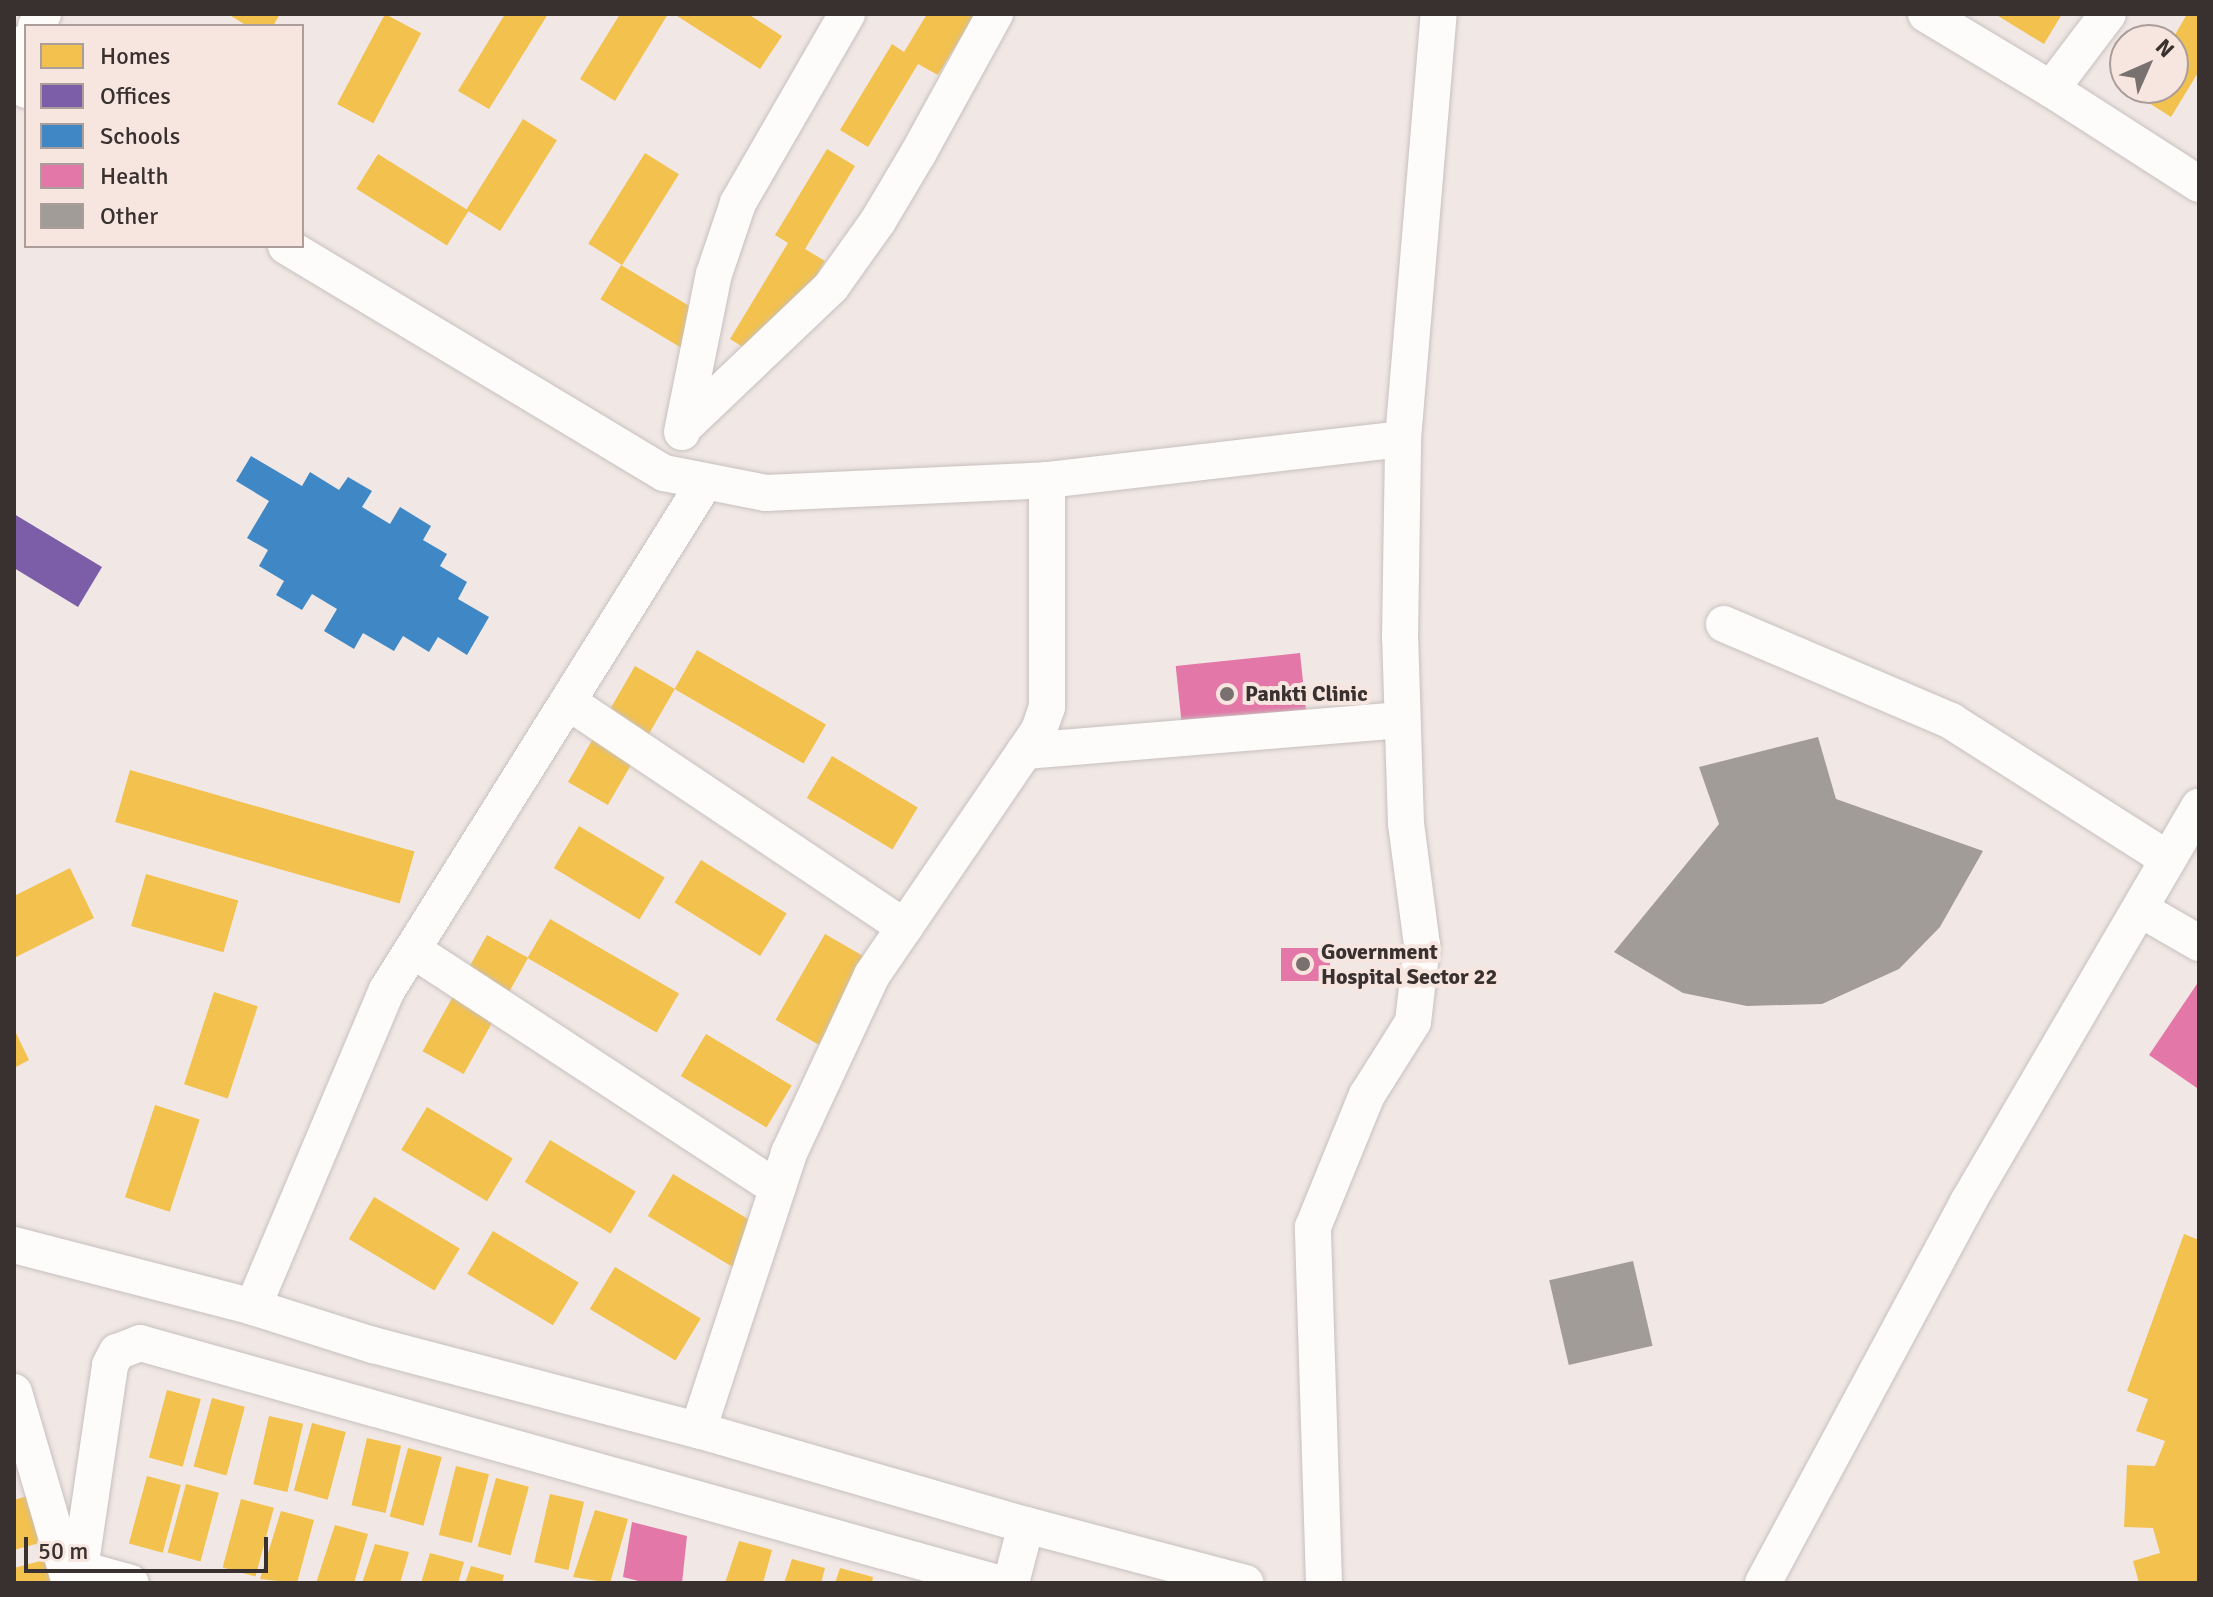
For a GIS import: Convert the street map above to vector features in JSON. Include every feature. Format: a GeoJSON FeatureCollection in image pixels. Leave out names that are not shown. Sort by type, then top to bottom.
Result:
{"type":"FeatureCollection","features":[{"type":"Feature","properties":{"kind":"street"},"geometry":{"type":"LineString","coordinates":[[664,473],[685,426],[714,274],[738,203],[847,14]]}},
{"type":"Feature","properties":{"kind":"street"},"geometry":{"type":"LineString","coordinates":[[685,426],[831,287],[913,163],[995,14]]}},
{"type":"Feature","properties":{"kind":"street"},"geometry":{"type":"LineString","coordinates":[[1324,1583],[1313,1227],[1367,1095],[1413,1022],[1422,945],[1406,824],[1402,720],[1403,439],[1439,14]]}},
{"type":"Feature","properties":{"kind":"street"},"geometry":{"type":"LineString","coordinates":[[1926,14],[2051,89],[2199,184]]}},
{"type":"Feature","properties":{"kind":"street"},"geometry":{"type":"LineString","coordinates":[[2051,89],[2108,14]]}},
{"type":"Feature","properties":{"kind":"street"},"geometry":{"type":"LineString","coordinates":[[289,248],[664,473],[766,493],[1047,480],[1403,439]]}},
{"type":"Feature","properties":{"kind":"street"},"geometry":{"type":"LineString","coordinates":[[698,1430],[789,1153],[872,975],[1025,751],[1047,707],[1047,480]]}},
{"type":"Feature","properties":{"kind":"street"},"geometry":{"type":"LineString","coordinates":[[253,1307],[387,990],[570,703],[705,482]]}},
{"type":"Feature","properties":{"kind":"street"},"geometry":{"type":"LineString","coordinates":[[1724,624],[1951,721],[2168,859]]}},
{"type":"Feature","properties":{"kind":"street"},"geometry":{"type":"LineString","coordinates":[[570,703],[905,927]]}},
{"type":"Feature","properties":{"kind":"street"},"geometry":{"type":"LineString","coordinates":[[1025,751],[1402,720]]}},
{"type":"Feature","properties":{"kind":"street"},"geometry":{"type":"LineString","coordinates":[[1763,1583],[1968,1202],[2199,806]]}},
{"type":"Feature","properties":{"kind":"street"},"geometry":{"type":"LineString","coordinates":[[2140,909],[2199,943]]}},
{"type":"Feature","properties":{"kind":"street"},"geometry":{"type":"LineString","coordinates":[[413,950],[777,1188]]}},
{"type":"Feature","properties":{"kind":"street"},"geometry":{"type":"LineString","coordinates":[[14,1245],[253,1307],[373,1345],[698,1430],[1026,1525],[1245,1583]]}},
{"type":"Feature","properties":{"kind":"street"},"geometry":{"type":"LineString","coordinates":[[72,1572],[110,1365],[117,1352],[140,1343],[997,1583]]}},
{"type":"Feature","properties":{"kind":"street"},"geometry":{"type":"LineString","coordinates":[[14,1392],[72,1572]]}},
{"type":"Feature","properties":{"kind":"street"},"geometry":{"type":"LineString","coordinates":[[1011,1583],[1026,1525]]}},
{"type":"Feature","properties":{"kind":"street"},"geometry":{"type":"LineString","coordinates":[[72,1572],[131,1583]]}},
{"type":"Feature","properties":{"kind":"building: Homes"},"geometry":{"type":"Polygon","coordinates":[[[228,14],[280,14],[274,24],[244,24],[228,14]]]}},
{"type":"Feature","properties":{"kind":"building: Homes"},"geometry":{"type":"Polygon","coordinates":[[[385,14],[421,33],[373,123],[337,104],[385,14]]]}},
{"type":"Feature","properties":{"kind":"building: Homes"},"geometry":{"type":"Polygon","coordinates":[[[505,14],[548,14],[489,109],[458,91],[505,14]]]}},
{"type":"Feature","properties":{"kind":"building: Homes"},"geometry":{"type":"Polygon","coordinates":[[[620,14],[668,14],[615,101],[580,79],[620,14]]]}},
{"type":"Feature","properties":{"kind":"building: Homes"},"geometry":{"type":"Polygon","coordinates":[[[674,14],[748,14],[782,36],[760,69],[674,14]]]}},
{"type":"Feature","properties":{"kind":"building: Homes"},"geometry":{"type":"Polygon","coordinates":[[[927,14],[975,14],[938,75],[918,64],[868,147],[840,130],[892,44],[904,52],[927,14]]]}},
{"type":"Feature","properties":{"kind":"building: Homes"},"geometry":{"type":"Polygon","coordinates":[[[1995,14],[2062,14],[2044,44],[1995,14]]]}},
{"type":"Feature","properties":{"kind":"building: Homes"},"geometry":{"type":"Polygon","coordinates":[[[2187,14],[2199,14],[2199,71],[2189,87],[2189,24],[2181,24],[2187,14]]]}},
{"type":"Feature","properties":{"kind":"building: Homes"},"geometry":{"type":"Polygon","coordinates":[[[2151,104],[2179,104],[2171,117],[2151,104]]]}},
{"type":"Feature","properties":{"kind":"building: Homes"},"geometry":{"type":"Polygon","coordinates":[[[523,119],[557,140],[500,231],[466,210],[523,119]]]}},
{"type":"Feature","properties":{"kind":"building: Homes"},"geometry":{"type":"Polygon","coordinates":[[[827,149],[855,166],[805,249],[825,261],[765,361],[730,339],[788,243],[775,235],[827,149]]]}},
{"type":"Feature","properties":{"kind":"building: Homes"},"geometry":{"type":"Polygon","coordinates":[[[645,153],[679,174],[622,265],[588,244],[645,153]]]}},
{"type":"Feature","properties":{"kind":"building: Homes"},"geometry":{"type":"Polygon","coordinates":[[[378,154],[469,211],[447,245],[356,189],[378,154]]]}},
{"type":"Feature","properties":{"kind":"building: Homes"},"geometry":{"type":"Polygon","coordinates":[[[621,265],[711,319],[690,353],[600,299],[621,265]]]}},
{"type":"Feature","properties":{"kind":"building: Homes"},"geometry":{"type":"Polygon","coordinates":[[[697,650],[826,724],[804,763],[674,689],[697,650]]]}},
{"type":"Feature","properties":{"kind":"building: Homes"},"geometry":{"type":"Polygon","coordinates":[[[635,666],[675,689],[608,805],[568,782],[635,666]]]}},
{"type":"Feature","properties":{"kind":"building: Homes"},"geometry":{"type":"Polygon","coordinates":[[[832,756],[918,808],[892,850],[807,798],[832,756]]]}},
{"type":"Feature","properties":{"kind":"building: Homes"},"geometry":{"type":"Polygon","coordinates":[[[130,770],[415,852],[400,903],[115,822],[130,770]]]}},
{"type":"Feature","properties":{"kind":"building: Homes"},"geometry":{"type":"Polygon","coordinates":[[[579,826],[665,878],[639,920],[554,868],[579,826]]]}},
{"type":"Feature","properties":{"kind":"building: Homes"},"geometry":{"type":"Polygon","coordinates":[[[701,860],[787,914],[760,956],[675,902],[701,860]]]}},
{"type":"Feature","properties":{"kind":"building: Homes"},"geometry":{"type":"Polygon","coordinates":[[[70,868],[94,918],[14,958],[14,896],[70,868]]]}},
{"type":"Feature","properties":{"kind":"building: Homes"},"geometry":{"type":"Polygon","coordinates":[[[146,874],[238,900],[223,952],[131,926],[146,874]]]}},
{"type":"Feature","properties":{"kind":"building: Homes"},"geometry":{"type":"Polygon","coordinates":[[[550,919],[679,994],[657,1032],[528,958],[550,919]]]}},
{"type":"Feature","properties":{"kind":"building: Homes"},"geometry":{"type":"Polygon","coordinates":[[[825,934],[868,959],[819,1045],[776,1020],[825,934]]]}},
{"type":"Feature","properties":{"kind":"building: Homes"},"geometry":{"type":"Polygon","coordinates":[[[487,935],[528,958],[464,1074],[423,1051],[487,935]]]}},
{"type":"Feature","properties":{"kind":"building: Homes"},"geometry":{"type":"Polygon","coordinates":[[[214,992],[258,1006],[228,1098],[184,1084],[214,992]]]}},
{"type":"Feature","properties":{"kind":"building: Homes"},"geometry":{"type":"Polygon","coordinates":[[[14,1029],[29,1060],[14,1068],[14,1029]]]}},
{"type":"Feature","properties":{"kind":"building: Homes"},"geometry":{"type":"Polygon","coordinates":[[[706,1034],[792,1086],[766,1128],[681,1076],[706,1034]]]}},
{"type":"Feature","properties":{"kind":"building: Homes"},"geometry":{"type":"Polygon","coordinates":[[[155,1105],[200,1120],[170,1212],[125,1197],[155,1105]]]}},
{"type":"Feature","properties":{"kind":"building: Homes"},"geometry":{"type":"Polygon","coordinates":[[[427,1107],[513,1159],[487,1201],[401,1150],[427,1107]]]}},
{"type":"Feature","properties":{"kind":"building: Homes"},"geometry":{"type":"Polygon","coordinates":[[[550,1140],[636,1192],[610,1234],[525,1182],[550,1140]]]}},
{"type":"Feature","properties":{"kind":"building: Homes"},"geometry":{"type":"Polygon","coordinates":[[[673,1174],[759,1226],[733,1268],[648,1216],[673,1174]]]}},
{"type":"Feature","properties":{"kind":"building: Homes"},"geometry":{"type":"Polygon","coordinates":[[[374,1197],[460,1249],[434,1291],[349,1239],[374,1197]]]}},
{"type":"Feature","properties":{"kind":"building: Homes"},"geometry":{"type":"Polygon","coordinates":[[[493,1231],[579,1283],[553,1325],[467,1274],[493,1231]]]}},
{"type":"Feature","properties":{"kind":"building: Homes"},"geometry":{"type":"Polygon","coordinates":[[[2184,1234],[2199,1240],[2199,1583],[2139,1583],[2133,1561],[2160,1553],[2153,1528],[2124,1527],[2127,1465],[2155,1466],[2165,1441],[2136,1431],[2148,1399],[2127,1391],[2184,1234]]]}},
{"type":"Feature","properties":{"kind":"building: Homes"},"geometry":{"type":"Polygon","coordinates":[[[615,1267],[701,1319],[675,1361],[590,1309],[615,1267]]]}},
{"type":"Feature","properties":{"kind":"building: Homes"},"geometry":{"type":"Polygon","coordinates":[[[167,1390],[201,1399],[183,1467],[149,1458],[167,1390]]]}},
{"type":"Feature","properties":{"kind":"building: Homes"},"geometry":{"type":"Polygon","coordinates":[[[212,1398],[245,1407],[226,1475],[194,1467],[212,1398]]]}},
{"type":"Feature","properties":{"kind":"building: Homes"},"geometry":{"type":"Polygon","coordinates":[[[269,1416],[303,1424],[287,1492],[253,1484],[269,1416]]]}},
{"type":"Feature","properties":{"kind":"building: Homes"},"geometry":{"type":"Polygon","coordinates":[[[312,1423],[346,1432],[328,1500],[294,1491],[312,1423]]]}},
{"type":"Feature","properties":{"kind":"building: Homes"},"geometry":{"type":"Polygon","coordinates":[[[367,1438],[401,1446],[386,1513],[351,1505],[367,1438]]]}},
{"type":"Feature","properties":{"kind":"building: Homes"},"geometry":{"type":"Polygon","coordinates":[[[408,1448],[442,1457],[423,1526],[390,1517],[408,1448]]]}},
{"type":"Feature","properties":{"kind":"building: Homes"},"geometry":{"type":"Polygon","coordinates":[[[456,1466],[489,1474],[472,1543],[439,1535],[456,1466]]]}},
{"type":"Feature","properties":{"kind":"building: Homes"},"geometry":{"type":"Polygon","coordinates":[[[147,1476],[181,1485],[163,1553],[129,1544],[147,1476]]]}},
{"type":"Feature","properties":{"kind":"building: Homes"},"geometry":{"type":"Polygon","coordinates":[[[496,1478],[529,1487],[510,1555],[478,1547],[496,1478]]]}},
{"type":"Feature","properties":{"kind":"building: Homes"},"geometry":{"type":"Polygon","coordinates":[[[186,1484],[219,1493],[200,1561],[168,1553],[186,1484]]]}},
{"type":"Feature","properties":{"kind":"building: Homes"},"geometry":{"type":"Polygon","coordinates":[[[550,1494],[584,1502],[568,1570],[534,1562],[550,1494]]]}},
{"type":"Feature","properties":{"kind":"building: Homes"},"geometry":{"type":"Polygon","coordinates":[[[30,1495],[43,1542],[14,1550],[14,1500],[30,1495]]]}},
{"type":"Feature","properties":{"kind":"building: Homes"},"geometry":{"type":"Polygon","coordinates":[[[241,1499],[274,1508],[255,1576],[223,1568],[241,1499]]]}},
{"type":"Feature","properties":{"kind":"building: Homes"},"geometry":{"type":"Polygon","coordinates":[[[595,1510],[628,1519],[610,1583],[573,1577],[595,1510]]]}},
{"type":"Feature","properties":{"kind":"building: Homes"},"geometry":{"type":"Polygon","coordinates":[[[281,1511],[314,1520],[297,1583],[260,1579],[281,1511]]]}},
{"type":"Feature","properties":{"kind":"building: Homes"},"geometry":{"type":"Polygon","coordinates":[[[335,1525],[368,1534],[354,1583],[316,1583],[335,1525]]]}},
{"type":"Feature","properties":{"kind":"building: Homes"},"geometry":{"type":"Polygon","coordinates":[[[739,1541],[772,1550],[763,1583],[725,1583],[739,1541]]]}},
{"type":"Feature","properties":{"kind":"building: Homes"},"geometry":{"type":"Polygon","coordinates":[[[375,1544],[409,1552],[400,1583],[362,1583],[375,1544]]]}},
{"type":"Feature","properties":{"kind":"building: Homes"},"geometry":{"type":"Polygon","coordinates":[[[430,1553],[464,1562],[458,1583],[421,1583],[430,1553]]]}},
{"type":"Feature","properties":{"kind":"building: Homes"},"geometry":{"type":"Polygon","coordinates":[[[48,1559],[55,1583],[14,1583],[14,1568],[48,1559]]]}},
{"type":"Feature","properties":{"kind":"building: Homes"},"geometry":{"type":"Polygon","coordinates":[[[792,1559],[825,1568],[821,1583],[784,1583],[792,1559]]]}},
{"type":"Feature","properties":{"kind":"building: Homes"},"geometry":{"type":"Polygon","coordinates":[[[471,1566],[504,1575],[502,1583],[465,1583],[471,1566]]]}},
{"type":"Feature","properties":{"kind":"building: Homes"},"geometry":{"type":"Polygon","coordinates":[[[840,1568],[873,1577],[872,1583],[835,1583],[840,1568]]]}},
{"type":"Feature","properties":{"kind":"building: Offices"},"geometry":{"type":"Polygon","coordinates":[[[14,514],[102,567],[78,607],[14,568],[14,514]]]}},
{"type":"Feature","properties":{"kind":"building: Schools"},"geometry":{"type":"Polygon","coordinates":[[[251,456],[302,486],[310,472],[339,490],[348,477],[372,491],[362,507],[390,524],[400,507],[431,526],[423,540],[447,554],[440,566],[467,582],[458,599],[489,617],[467,655],[438,637],[429,652],[403,636],[394,651],[363,633],[354,649],[324,631],[337,609],[312,594],[302,610],[276,595],[284,581],[259,566],[268,550],[247,538],[269,501],[236,481],[251,456]]]}},
{"type":"Feature","properties":{"kind":"building: Health"},"geometry":{"type":"Polygon","coordinates":[[[1300,653],[1307,716],[1182,729],[1176,666],[1300,653]]]}},
{"type":"Feature","properties":{"kind":"building: Health"},"geometry":{"type":"Polygon","coordinates":[[[1281,948],[1330,948],[1330,981],[1281,981],[1281,948]]]}},
{"type":"Feature","properties":{"kind":"building: Health"},"geometry":{"type":"Polygon","coordinates":[[[2199,981],[2199,1085],[2197,1088],[2149,1055],[2199,981]]]}},
{"type":"Feature","properties":{"kind":"building: Health"},"geometry":{"type":"Polygon","coordinates":[[[632,1522],[687,1536],[682,1583],[646,1583],[623,1577],[632,1522]]]}},
{"type":"Feature","properties":{"kind":"building: Other"},"geometry":{"type":"Polygon","coordinates":[[[1818,737],[1836,799],[1983,851],[1940,927],[1899,969],[1822,1004],[1747,1006],[1683,993],[1614,952],[1719,824],[1699,767],[1818,737]]]}},
{"type":"Feature","properties":{"kind":"building: Other"},"geometry":{"type":"Polygon","coordinates":[[[1633,1261],[1653,1346],[1569,1365],[1549,1280],[1633,1261]]]}},
{"type":"Feature","properties":{"kind":"place","name":"Pankti Clinic"},"geometry":{"type":"Point","coordinates":[1227,694]}},
{"type":"Feature","properties":{"kind":"place","name":"Government Hospital Sector 22"},"geometry":{"type":"Point","coordinates":[1303,964]}}]}
